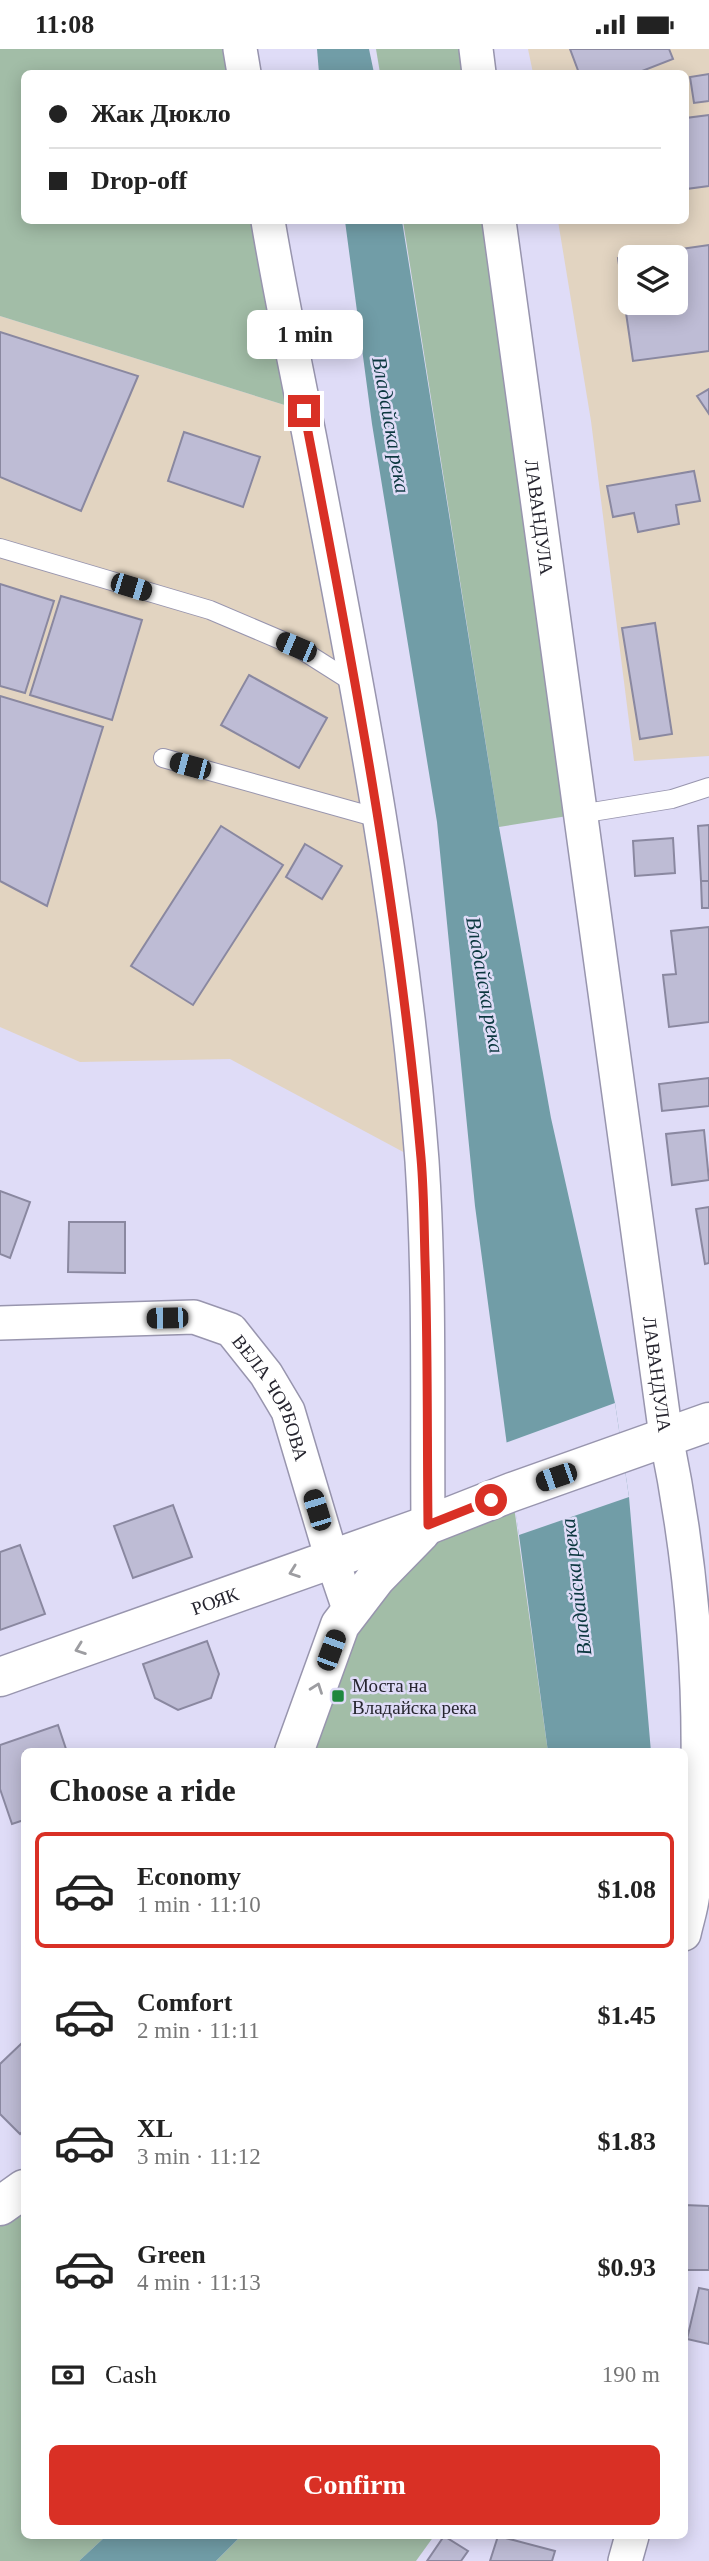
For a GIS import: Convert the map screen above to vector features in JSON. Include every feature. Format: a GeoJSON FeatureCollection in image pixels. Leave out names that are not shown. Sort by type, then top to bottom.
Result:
{"type":"FeatureCollection","features":[{"type":"Feature","properties":{"kind":"street"},"geometry":{"type":"LineString","coordinates":[[240,49],[244,70]]}},
{"type":"Feature","properties":{"kind":"street"},"geometry":{"type":"LineString","coordinates":[[476,49],[479,70]]}},
{"type":"Feature","properties":{"kind":"street"},"geometry":{"type":"LineString","coordinates":[[268,224],[357,685],[378,818],[405,1011],[422,1162],[427,1308],[428,1525],[376,1578],[340,1625],[295,1748]]}},
{"type":"Feature","properties":{"kind":"street","name":"ЛАВАНДУЛА"},"geometry":{"type":"LineString","coordinates":[[499,224],[666,1436],[688,1559],[698,1663],[699,1748],[693,1893],[688,1916]]}},
{"type":"Feature","properties":{"kind":"street","name":"ВЕЛА ЧОРБОВА"},"geometry":{"type":"LineString","coordinates":[[0,1323],[194,1317],[231,1330],[266,1374],[288,1411],[350,1612]]}},
{"type":"Feature","properties":{"kind":"street","name":"РОЯК"},"geometry":{"type":"LineString","coordinates":[[0,1677],[709,1422]]}},
{"type":"Feature","properties":{"kind":"street"},"geometry":{"type":"LineString","coordinates":[[0,2206],[21,2191]]}},
{"type":"Feature","properties":{"kind":"street"},"geometry":{"type":"LineString","coordinates":[[625,2561],[631,2539]]}},
{"type":"Feature","properties":{"kind":"lane"},"geometry":{"type":"LineString","coordinates":[[0,548],[210,610],[296,647],[357,685]]}},
{"type":"Feature","properties":{"kind":"lane"},"geometry":{"type":"LineString","coordinates":[[163,758],[378,818]]}},
{"type":"Feature","properties":{"kind":"lane"},"geometry":{"type":"LineString","coordinates":[[580,814],[673,799],[709,787]]}},
{"type":"Feature","properties":{"kind":"shaded area"},"geometry":{"type":"Polygon","coordinates":[[[0,49],[240,49],[244,70],[21,70],[21,224],[269,224],[304,411],[0,316],[0,49]]]}},
{"type":"Feature","properties":{"kind":"shaded area"},"geometry":{"type":"Polygon","coordinates":[[[376,49],[476,49],[479,70],[380,70],[376,49]]]}},
{"type":"Feature","properties":{"kind":"shaded area"},"geometry":{"type":"Polygon","coordinates":[[[528,49],[709,49],[709,756],[634,761],[591,421],[558,224],[689,224],[689,70],[532,70],[528,49]]]}},
{"type":"Feature","properties":{"kind":"shaded area"},"geometry":{"type":"Polygon","coordinates":[[[403,224],[499,224],[580,814],[499,827],[403,224]]]}},
{"type":"Feature","properties":{"kind":"shaded area"},"geometry":{"type":"Polygon","coordinates":[[[0,316],[304,411],[422,1162],[230,1059],[80,1062],[0,1027],[0,316]]]}},
{"type":"Feature","properties":{"kind":"shaded area"},"geometry":{"type":"Polygon","coordinates":[[[512,1492],[547,1748],[296,1748],[376,1578],[512,1492]]]}},
{"type":"Feature","properties":{"kind":"shaded area"},"geometry":{"type":"Polygon","coordinates":[[[21,2191],[21,2539],[103,2539],[79,2561],[0,2561],[0,2206],[21,2191]]]}},
{"type":"Feature","properties":{"kind":"shaded area"},"geometry":{"type":"Polygon","coordinates":[[[238,2539],[432,2539],[416,2561],[216,2561],[238,2539]]]}},
{"type":"Feature","properties":{"kind":"water"},"geometry":{"type":"Polygon","coordinates":[[[317,49],[369,49],[373,70],[319,70],[317,49]]]}},
{"type":"Feature","properties":{"kind":"water","name":"Владайска река"},"geometry":{"type":"Polygon","coordinates":[[[345,224],[402,224],[499,827],[551,1118],[615,1403],[629,1497],[651,1748],[547,1748],[475,1206],[437,822],[372,424],[345,224]]]}},
{"type":"Feature","properties":{"kind":"water"},"geometry":{"type":"Polygon","coordinates":[[[103,2539],[238,2539],[216,2561],[79,2561],[103,2539]]]}},
{"type":"Feature","properties":{"kind":"pier"},"geometry":{"type":"Polygon","coordinates":[[[615,1403],[629,1497],[519,1535],[505,1443],[615,1403]]]}},
{"type":"Feature","properties":{"kind":"building"},"geometry":{"type":"Polygon","coordinates":[[[570,49],[669,49],[673,59],[645,70],[578,70],[570,49]]]}},
{"type":"Feature","properties":{"kind":"building"},"geometry":{"type":"Polygon","coordinates":[[[709,74],[709,101],[694,103],[690,77],[709,74]]]}},
{"type":"Feature","properties":{"kind":"building"},"geometry":{"type":"Polygon","coordinates":[[[709,115],[709,186],[689,189],[689,118],[709,115]]]}},
{"type":"Feature","properties":{"kind":"building"},"geometry":{"type":"Polygon","coordinates":[[[709,245],[709,351],[633,361],[626,315],[688,315],[688,248],[709,245]]]}},
{"type":"Feature","properties":{"kind":"building"},"geometry":{"type":"Polygon","coordinates":[[[0,332],[138,376],[81,511],[0,477],[0,332]]]}},
{"type":"Feature","properties":{"kind":"building"},"geometry":{"type":"Polygon","coordinates":[[[709,389],[709,414],[697,396],[709,389]]]}},
{"type":"Feature","properties":{"kind":"building"},"geometry":{"type":"Polygon","coordinates":[[[184,432],[260,457],[243,507],[168,481],[184,432]]]}},
{"type":"Feature","properties":{"kind":"building"},"geometry":{"type":"Polygon","coordinates":[[[694,471],[700,501],[676,505],[679,524],[638,532],[634,513],[613,517],[607,486],[694,471]]]}},
{"type":"Feature","properties":{"kind":"building"},"geometry":{"type":"Polygon","coordinates":[[[0,584],[54,601],[25,693],[0,686],[0,584]]]}},
{"type":"Feature","properties":{"kind":"building"},"geometry":{"type":"Polygon","coordinates":[[[61,596],[142,620],[112,720],[30,695],[61,596]]]}},
{"type":"Feature","properties":{"kind":"building"},"geometry":{"type":"Polygon","coordinates":[[[655,623],[672,734],[640,739],[622,628],[655,623]]]}},
{"type":"Feature","properties":{"kind":"building"},"geometry":{"type":"Polygon","coordinates":[[[249,675],[327,718],[299,768],[221,725],[249,675]]]}},
{"type":"Feature","properties":{"kind":"building"},"geometry":{"type":"Polygon","coordinates":[[[0,696],[103,727],[47,906],[0,881],[0,696]]]}},
{"type":"Feature","properties":{"kind":"building"},"geometry":{"type":"Polygon","coordinates":[[[709,825],[709,881],[701,881],[698,826],[709,825]]]}},
{"type":"Feature","properties":{"kind":"building"},"geometry":{"type":"Polygon","coordinates":[[[221,826],[283,865],[193,1005],[131,966],[221,826]]]}},
{"type":"Feature","properties":{"kind":"building"},"geometry":{"type":"Polygon","coordinates":[[[673,838],[675,873],[635,876],[633,841],[673,838]]]}},
{"type":"Feature","properties":{"kind":"building"},"geometry":{"type":"Polygon","coordinates":[[[305,844],[342,866],[322,899],[286,877],[305,844]]]}},
{"type":"Feature","properties":{"kind":"building"},"geometry":{"type":"Polygon","coordinates":[[[701,881],[709,881],[709,908],[702,908],[701,881]]]}},
{"type":"Feature","properties":{"kind":"building"},"geometry":{"type":"Polygon","coordinates":[[[709,927],[709,1022],[669,1027],[663,975],[676,974],[671,931],[709,927]]]}},
{"type":"Feature","properties":{"kind":"building"},"geometry":{"type":"Polygon","coordinates":[[[709,1078],[709,1106],[662,1111],[659,1084],[709,1078]]]}},
{"type":"Feature","properties":{"kind":"building"},"geometry":{"type":"Polygon","coordinates":[[[704,1130],[709,1180],[672,1185],[666,1134],[704,1130]]]}},
{"type":"Feature","properties":{"kind":"building"},"geometry":{"type":"Polygon","coordinates":[[[0,1191],[30,1202],[10,1258],[0,1254],[0,1191]]]}},
{"type":"Feature","properties":{"kind":"building"},"geometry":{"type":"Polygon","coordinates":[[[709,1207],[709,1263],[705,1264],[696,1209],[709,1207]]]}},
{"type":"Feature","properties":{"kind":"building"},"geometry":{"type":"Polygon","coordinates":[[[69,1222],[125,1222],[125,1273],[68,1272],[69,1222]]]}},
{"type":"Feature","properties":{"kind":"building"},"geometry":{"type":"Polygon","coordinates":[[[173,1505],[192,1557],[133,1578],[114,1526],[173,1505]]]}},
{"type":"Feature","properties":{"kind":"building"},"geometry":{"type":"Polygon","coordinates":[[[20,1545],[45,1614],[0,1630],[0,1552],[20,1545]]]}},
{"type":"Feature","properties":{"kind":"building"},"geometry":{"type":"Polygon","coordinates":[[[207,1641],[219,1674],[211,1698],[178,1710],[155,1698],[143,1664],[207,1641]]]}},
{"type":"Feature","properties":{"kind":"building"},"geometry":{"type":"Polygon","coordinates":[[[58,1725],[66,1748],[21,1748],[21,1821],[12,1824],[0,1789],[0,1745],[58,1725]]]}},
{"type":"Feature","properties":{"kind":"building"},"geometry":{"type":"Polygon","coordinates":[[[21,2044],[20,2134],[0,2114],[0,2064],[21,2044]]]}},
{"type":"Feature","properties":{"kind":"building"},"geometry":{"type":"Polygon","coordinates":[[[688,2205],[709,2206],[709,2270],[688,2270],[688,2205]]]}},
{"type":"Feature","properties":{"kind":"building"},"geometry":{"type":"Polygon","coordinates":[[[699,2288],[709,2290],[709,2344],[688,2339],[699,2288]]]}},
{"type":"Feature","properties":{"kind":"building"},"geometry":{"type":"Polygon","coordinates":[[[442,2539],[449,2539],[468,2551],[461,2561],[427,2561],[442,2539]]]}},
{"type":"Feature","properties":{"kind":"building"},"geometry":{"type":"Polygon","coordinates":[[[497,2539],[509,2539],[555,2551],[552,2561],[490,2561],[497,2539]]]}},
{"type":"Feature","properties":{"kind":"place","name":"Моста на Владайска река"},"geometry":{"type":"Point","coordinates":[338,1696]}},
{"type":"Feature","properties":{"kind":"route"},"geometry":{"type":"LineString","coordinates":[[304,411],[357,685],[409,1036],[422,1162],[427,1308],[428,1525],[491,1500]]}}]}
